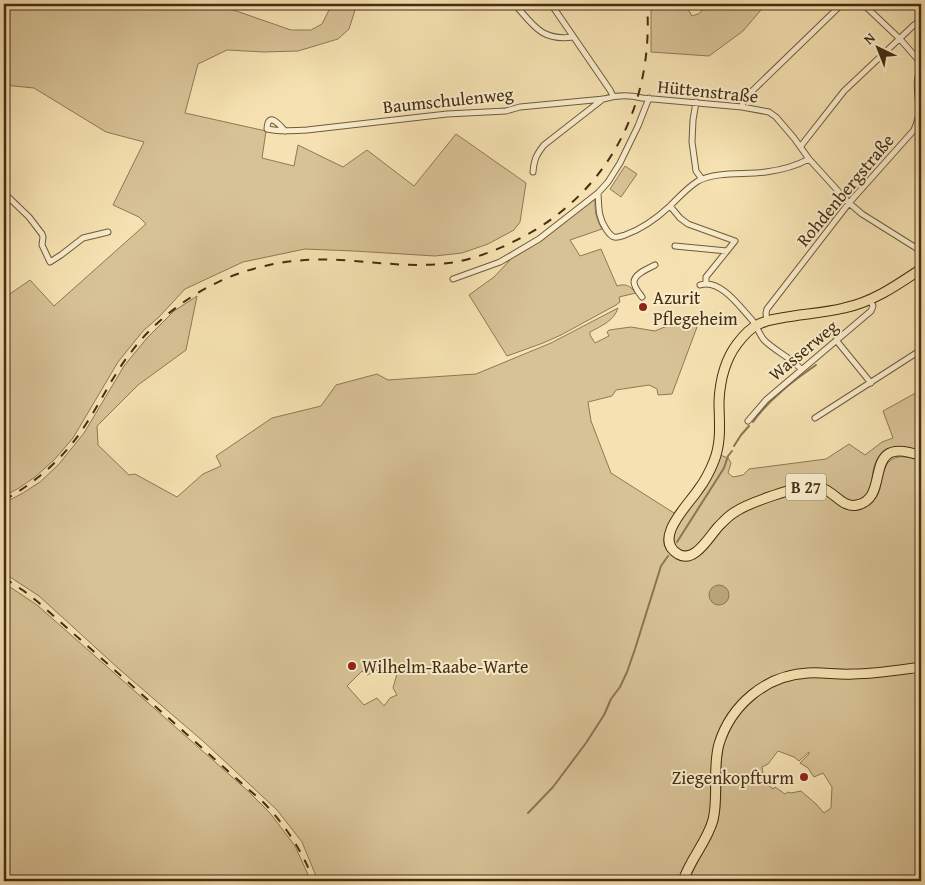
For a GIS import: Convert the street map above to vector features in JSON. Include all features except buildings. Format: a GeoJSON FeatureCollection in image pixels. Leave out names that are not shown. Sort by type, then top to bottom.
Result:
{"type":"FeatureCollection","features":[{"type":"Feature","properties":{"kind":"main road","name":"B 27"},"geometry":{"type":"LineString","coordinates":[[921,269],[870,300],[844,308],[768,321],[755,326],[744,334],[735,346],[725,367],[720,392],[720,436],[714,461],[705,480],[671,529],[669,536],[670,544],[678,554],[687,556],[695,553],[720,525],[740,509],[808,487],[821,488],[851,506],[860,504],[868,500],[874,493],[879,466],[885,456],[900,451],[921,456]]}},
{"type":"Feature","properties":{"kind":"main road"},"geometry":{"type":"LineString","coordinates":[[683,881],[690,864],[707,835],[713,818],[717,757],[722,738],[732,717],[748,698],[769,683],[798,674],[815,672],[860,674],[921,667]]}},
{"type":"Feature","properties":{"kind":"street"},"geometry":{"type":"LineString","coordinates":[[551,4],[613,96]]}},
{"type":"Feature","properties":{"kind":"street"},"geometry":{"type":"LineString","coordinates":[[742,107],[747,96],[842,4]]}},
{"type":"Feature","properties":{"kind":"street"},"geometry":{"type":"LineString","coordinates":[[864,4],[900,38],[921,63]]}},
{"type":"Feature","properties":{"kind":"street"},"geometry":{"type":"LineString","coordinates":[[518,8],[539,30],[550,37],[560,39],[573,37]]}},
{"type":"Feature","properties":{"kind":"street"},"geometry":{"type":"LineString","coordinates":[[800,146],[844,91],[921,20]]}},
{"type":"Feature","properties":{"kind":"street","name":"Rohdenbergstraße"},"geometry":{"type":"LineString","coordinates":[[768,321],[767,309],[849,203],[914,130],[918,121],[918,76],[921,69]]}},
{"type":"Feature","properties":{"kind":"street","name":"Hüttenstraße"},"geometry":{"type":"LineString","coordinates":[[613,96],[696,102],[769,112],[776,117],[809,159],[849,203],[862,214],[921,251]]}},
{"type":"Feature","properties":{"kind":"street","name":"Baumschulenweg"},"geometry":{"type":"LineString","coordinates":[[285,131],[447,114],[506,111],[520,107],[604,99],[613,96]]}},
{"type":"Feature","properties":{"kind":"street"},"geometry":{"type":"LineString","coordinates":[[453,280],[500,262],[539,239],[598,193],[608,182],[620,163],[649,98]]}},
{"type":"Feature","properties":{"kind":"street"},"geometry":{"type":"LineString","coordinates":[[533,172],[534,160],[544,145],[604,99]]}},
{"type":"Feature","properties":{"kind":"street"},"geometry":{"type":"LineString","coordinates":[[696,102],[692,142],[696,171],[702,179]]}},
{"type":"Feature","properties":{"kind":"street"},"geometry":{"type":"LineString","coordinates":[[598,193],[599,215],[609,233],[612,237],[616,238],[629,234],[658,217],[687,188],[702,179],[715,175],[777,170],[809,159]]}},
{"type":"Feature","properties":{"kind":"street"},"geometry":{"type":"LineString","coordinates":[[4,195],[29,217],[42,234],[42,245],[50,262],[83,238],[108,232]]}},
{"type":"Feature","properties":{"kind":"street"},"geometry":{"type":"LineString","coordinates":[[670,206],[688,224],[735,241],[706,277],[706,283]]}},
{"type":"Feature","properties":{"kind":"street"},"geometry":{"type":"LineString","coordinates":[[675,246],[727,251]]}},
{"type":"Feature","properties":{"kind":"street"},"geometry":{"type":"LineString","coordinates":[[642,297],[634,281],[647,268],[656,265]]}},
{"type":"Feature","properties":{"kind":"street"},"geometry":{"type":"LineString","coordinates":[[700,286],[706,283],[728,294],[752,320],[764,340],[801,369]]}},
{"type":"Feature","properties":{"kind":"street","name":"Wasserweg"},"geometry":{"type":"LineString","coordinates":[[748,421],[766,400],[871,310],[873,306],[870,300]]}},
{"type":"Feature","properties":{"kind":"street"},"geometry":{"type":"LineString","coordinates":[[836,340],[871,383]]}},
{"type":"Feature","properties":{"kind":"street"},"geometry":{"type":"LineString","coordinates":[[815,418],[921,350]]}},
{"type":"Feature","properties":{"kind":"shaded area"},"geometry":{"type":"Polygon","coordinates":[[[4,4],[216,4],[291,30],[311,30],[322,24],[332,4],[347,4],[355,10],[349,29],[338,39],[298,51],[227,50],[198,64],[185,113],[266,131],[262,158],[294,166],[298,145],[343,167],[367,150],[414,186],[456,134],[526,183],[520,222],[514,230],[488,244],[462,253],[435,256],[305,249],[243,262],[185,289],[143,331],[118,362],[73,438],[55,459],[35,477],[4,496],[4,298],[30,280],[54,306],[146,224],[139,217],[113,205],[144,142],[106,132],[34,88],[4,85],[4,4]]]}},
{"type":"Feature","properties":{"kind":"shaded area"},"geometry":{"type":"Polygon","coordinates":[[[651,4],[678,4],[680,7],[685,4],[692,16],[700,13],[704,4],[766,4],[743,31],[709,56],[651,52],[651,4]]]}},
{"type":"Feature","properties":{"kind":"shaded area"},"geometry":{"type":"Polygon","coordinates":[[[625,166],[637,174],[621,197],[610,189],[625,166]]]}},
{"type":"Feature","properties":{"kind":"shaded area"},"geometry":{"type":"Polygon","coordinates":[[[595,200],[596,215],[602,229],[570,240],[580,256],[601,249],[617,286],[628,286],[636,293],[619,297],[620,302],[616,305],[561,335],[507,356],[469,295],[494,277],[512,258],[556,229],[595,200]]]}},
{"type":"Feature","properties":{"kind":"shaded area"},"geometry":{"type":"Polygon","coordinates":[[[197,296],[186,350],[138,385],[97,426],[98,445],[129,475],[135,474],[177,497],[203,474],[221,466],[216,456],[272,418],[321,406],[336,385],[377,374],[388,380],[476,374],[551,343],[618,308],[610,320],[590,332],[595,343],[609,336],[607,332],[609,330],[631,327],[655,331],[679,321],[697,327],[672,394],[658,395],[657,389],[649,385],[616,390],[612,396],[588,402],[591,421],[611,473],[674,513],[692,493],[673,518],[664,538],[665,546],[670,554],[682,560],[726,523],[751,507],[795,493],[814,490],[826,495],[848,510],[854,511],[871,503],[877,496],[882,475],[892,459],[908,457],[921,460],[921,663],[868,670],[818,668],[790,671],[762,682],[750,690],[730,711],[717,737],[712,763],[709,816],[679,881],[318,881],[302,842],[277,810],[204,742],[119,669],[39,596],[4,573],[4,503],[40,482],[59,464],[84,433],[124,366],[147,338],[174,311],[197,296]],[[387,667],[367,675],[362,671],[347,686],[364,705],[377,698],[384,706],[390,698],[397,695],[393,688],[397,674],[387,667]]]}},
{"type":"Feature","properties":{"kind":"shaded area"},"geometry":{"type":"Polygon","coordinates":[[[921,390],[921,451],[898,447],[885,451],[876,462],[870,490],[862,498],[853,501],[849,500],[825,484],[806,482],[740,505],[696,547],[685,551],[677,548],[674,539],[676,528],[702,491],[720,455],[728,458],[731,463],[728,473],[733,477],[743,475],[749,469],[826,459],[849,444],[865,455],[882,442],[893,438],[883,411],[921,390]]]}},
{"type":"Feature","properties":{"kind":"shaded area"},"geometry":{"type":"Polygon","coordinates":[[[4,583],[37,605],[248,791],[270,813],[295,846],[311,881],[4,881],[4,583]]]}},
{"type":"Feature","properties":{"kind":"shaded area"},"geometry":{"type":"Polygon","coordinates":[[[719,585],[726,588],[729,595],[726,602],[719,605],[712,602],[709,595],[712,588],[719,585]]]}},
{"type":"Feature","properties":{"kind":"shaded area"},"geometry":{"type":"Polygon","coordinates":[[[921,670],[921,881],[689,881],[718,820],[721,760],[725,740],[730,727],[747,705],[769,689],[794,679],[872,676],[921,670]],[[778,751],[768,764],[762,767],[764,781],[773,789],[775,787],[785,794],[801,791],[824,813],[831,808],[832,787],[823,773],[814,777],[808,768],[800,763],[809,752],[799,761],[778,751]]]}},
{"type":"Feature","properties":{"kind":"waterway"},"geometry":{"type":"LineString","coordinates":[[753,422],[774,398],[816,365]]}},
{"type":"Feature","properties":{"kind":"waterway"},"geometry":{"type":"LineString","coordinates":[[734,446],[749,426]]}},
{"type":"Feature","properties":{"kind":"waterway"},"geometry":{"type":"LineString","coordinates":[[677,542],[724,468],[732,451]]}},
{"type":"Feature","properties":{"kind":"waterway"},"geometry":{"type":"LineString","coordinates":[[528,813],[553,787],[586,743],[620,687],[635,649],[661,566],[668,556]]}},
{"type":"Feature","properties":{"kind":"railway"},"geometry":{"type":"LineString","coordinates":[[4,500],[28,485],[50,467],[69,447],[92,415],[119,368],[146,334],[178,306],[213,285],[247,271],[284,262],[302,260],[321,259],[422,265],[459,261],[491,252],[511,243],[530,233],[559,213],[584,190],[605,164],[622,136],[635,106],[643,73],[647,39],[647,4]]}},
{"type":"Feature","properties":{"kind":"railway"},"geometry":{"type":"LineString","coordinates":[[4,578],[38,602],[264,803],[293,839],[314,881]]}},
{"type":"Feature","properties":{"kind":"place","name":"Azurit Pflegeheim"},"geometry":{"type":"Point","coordinates":[643,307]}},
{"type":"Feature","properties":{"kind":"place","name":"Wilhelm-Raabe-Warte"},"geometry":{"type":"Point","coordinates":[352,666]}},
{"type":"Feature","properties":{"kind":"place","name":"Ziegenkopfturm"},"geometry":{"type":"Point","coordinates":[804,777]}}]}
